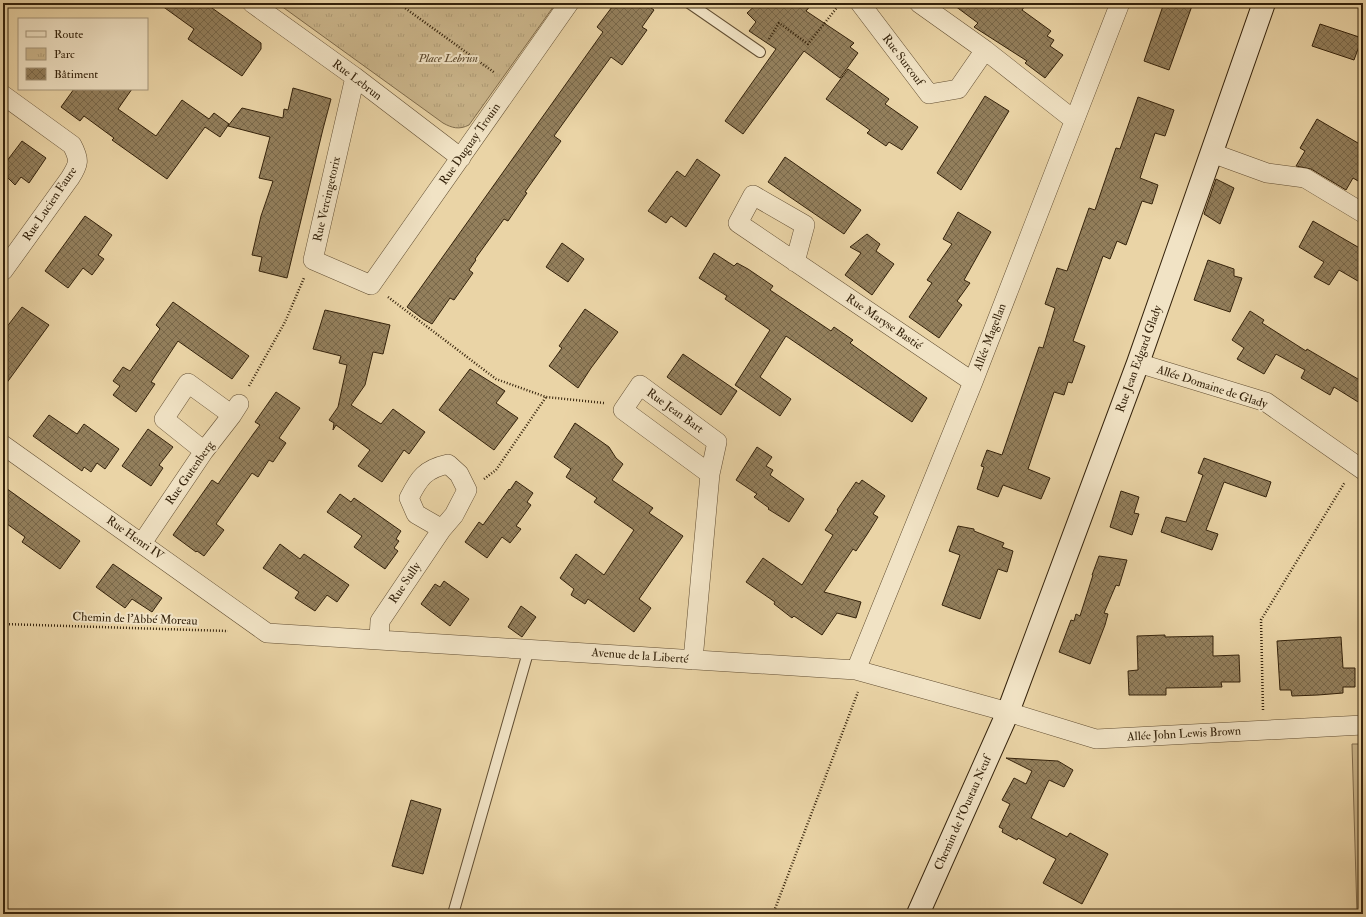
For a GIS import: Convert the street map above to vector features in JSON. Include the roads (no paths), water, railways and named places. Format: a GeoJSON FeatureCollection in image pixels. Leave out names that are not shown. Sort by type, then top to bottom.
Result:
{"type":"FeatureCollection","features":[{"type":"Feature","properties":{"kind":"street","name":"Rue Lebrun"},"geometry":{"type":"LineString","coordinates":[[252,3],[355,77],[461,158]]}},
{"type":"Feature","properties":{"kind":"street","name":"Rue Duguay Trouin"},"geometry":{"type":"LineString","coordinates":[[371,285],[570,3]]}},
{"type":"Feature","properties":{"kind":"street","name":"Rue Surcouf"},"geometry":{"type":"LineString","coordinates":[[860,3],[929,94],[958,89],[985,50]]}},
{"type":"Feature","properties":{"kind":"street"},"geometry":{"type":"LineString","coordinates":[[919,3],[985,50],[1074,120]]}},
{"type":"Feature","properties":{"kind":"street","name":"Allée Magellan"},"geometry":{"type":"LineString","coordinates":[[861,671],[1120,3]]}},
{"type":"Feature","properties":{"kind":"street","name":"Rue Jean Edgard Glady"},"geometry":{"type":"LineString","coordinates":[[1008,712],[1138,363],[1264,3]]}},
{"type":"Feature","properties":{"kind":"street","name":"Rue Vercingetorix"},"geometry":{"type":"LineString","coordinates":[[355,77],[313,260],[371,285]]}},
{"type":"Feature","properties":{"kind":"street","name":"Rue Lucien Faure"},"geometry":{"type":"LineString","coordinates":[[3,95],[72,145],[78,155],[77,166],[70,178],[3,271]]}},
{"type":"Feature","properties":{"kind":"street"},"geometry":{"type":"LineString","coordinates":[[1212,154],[1267,173],[1305,178],[1363,213]]}},
{"type":"Feature","properties":{"kind":"street","name":"Rue Maryse Bastié"},"geometry":{"type":"LineString","coordinates":[[795,262],[973,382]]}},
{"type":"Feature","properties":{"kind":"street","name":"Allée Domaine de Glady"},"geometry":{"type":"LineString","coordinates":[[1138,363],[1266,402],[1359,467]]}},
{"type":"Feature","properties":{"kind":"street","name":"Rue Gutenberg"},"geometry":{"type":"LineString","coordinates":[[142,543],[204,451],[235,409],[188,383],[164,419],[204,451]]}},
{"type":"Feature","properties":{"kind":"street","name":"Rue Jean Bart"},"geometry":{"type":"LineString","coordinates":[[693,660],[710,474],[717,442],[640,385],[623,410],[710,474]]}},
{"type":"Feature","properties":{"kind":"street","name":"Rue Henri IV"},"geometry":{"type":"LineString","coordinates":[[3,445],[267,632]]}},
{"type":"Feature","properties":{"kind":"street","name":"Rue Sully"},"geometry":{"type":"LineString","coordinates":[[379,640],[380,621],[442,530],[454,516],[467,490],[459,474],[448,464],[434,467],[417,481],[409,498],[416,514],[442,530]]}},
{"type":"Feature","properties":{"kind":"street","name":"Avenue de la Liberté"},"geometry":{"type":"LineString","coordinates":[[267,632],[861,671],[1008,712]]}},
{"type":"Feature","properties":{"kind":"street","name":"Allée John Lewis Brown"},"geometry":{"type":"LineString","coordinates":[[1008,712],[1096,739],[1363,725]]}},
{"type":"Feature","properties":{"kind":"street","name":"Chemin de l'Oustau Neuf"},"geometry":{"type":"LineString","coordinates":[[918,914],[1008,712]]}},
{"type":"Feature","properties":{"kind":"lane"},"geometry":{"type":"LineString","coordinates":[[689,3],[760,52]]}},
{"type":"Feature","properties":{"kind":"lane"},"geometry":{"type":"LineString","coordinates":[[453,914],[529,649]]}},
{"type":"Feature","properties":{"kind":"park label","name":"Place Lebrun"},"geometry":{"type":"Point","coordinates":[448,58]}}]}
